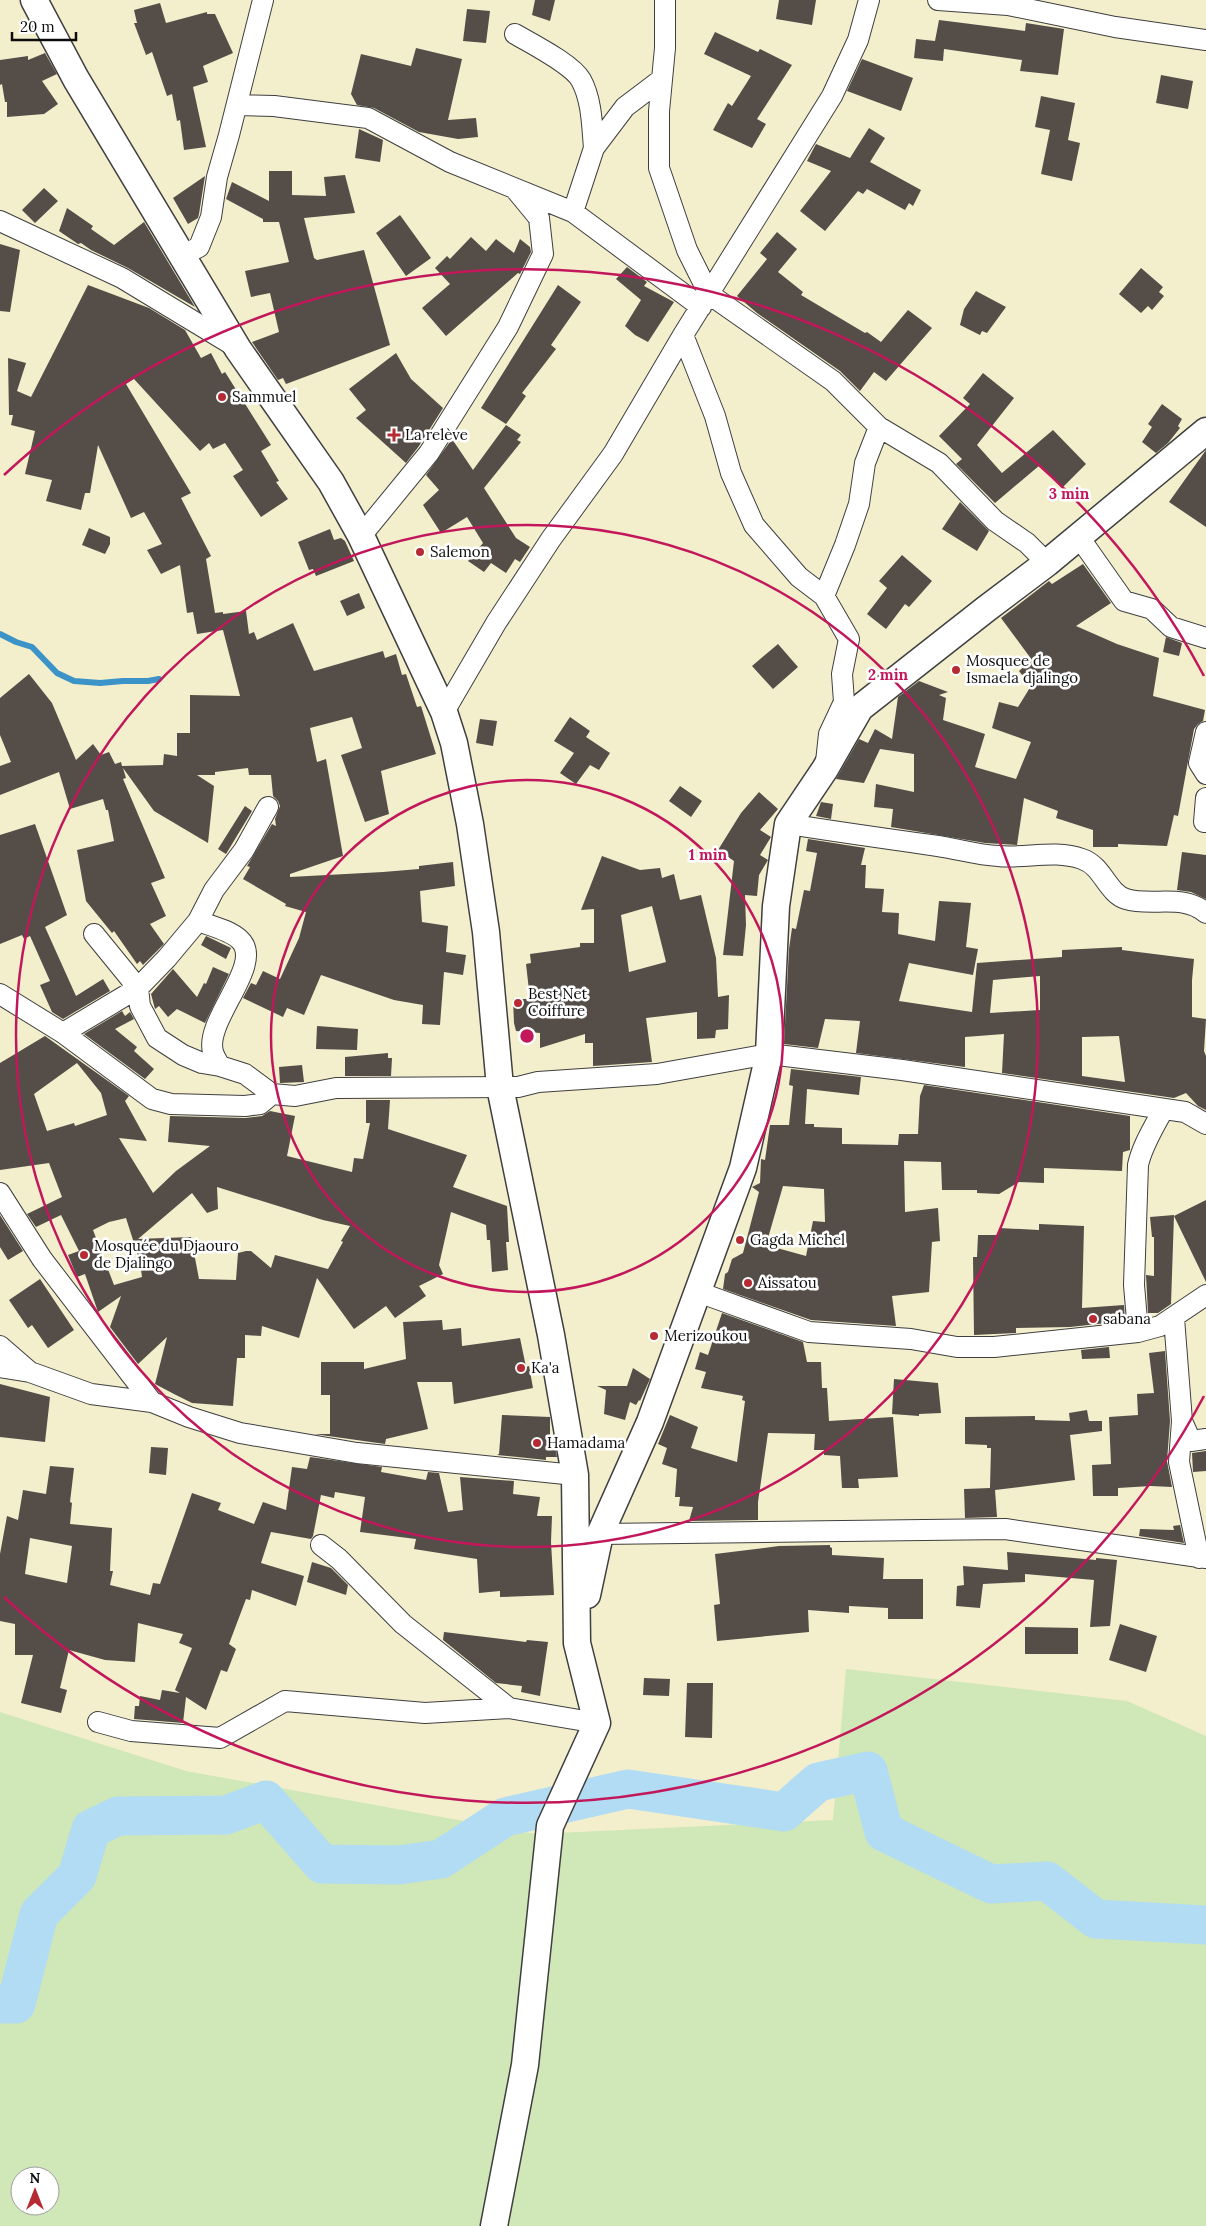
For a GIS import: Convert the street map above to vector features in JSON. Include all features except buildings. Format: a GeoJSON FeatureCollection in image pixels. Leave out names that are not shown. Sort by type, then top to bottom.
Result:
{"type":"FeatureCollection","features":[{"type":"Feature","properties":{"kind":"street"},"geometry":{"type":"LineString","coordinates":[[34,0],[76,79],[238,349],[331,482],[361,536],[444,712],[454,743],[486,932],[500,1087],[551,1335],[575,1475],[577,1643],[597,1723],[550,1826],[525,2066],[494,2226]]}},
{"type":"Feature","properties":{"kind":"street"},"geometry":{"type":"LineString","coordinates":[[183,255],[200,247],[211,217],[217,177],[263,0]]}},
{"type":"Feature","properties":{"kind":"street"},"geometry":{"type":"LineString","coordinates":[[665,0],[665,48],[659,111],[659,168],[705,300]]}},
{"type":"Feature","properties":{"kind":"street"},"geometry":{"type":"LineString","coordinates":[[444,712],[496,623],[551,539],[613,454],[683,335],[832,96],[858,40],[869,0]]}},
{"type":"Feature","properties":{"kind":"street"},"geometry":{"type":"LineString","coordinates":[[938,0],[1008,5],[1115,27],[1206,40]]}},
{"type":"Feature","properties":{"kind":"street"},"geometry":{"type":"LineString","coordinates":[[515,34],[562,62],[581,79],[590,107],[594,148]]}},
{"type":"Feature","properties":{"kind":"street"},"geometry":{"type":"LineString","coordinates":[[573,212],[594,148],[625,106],[662,79]]}},
{"type":"Feature","properties":{"kind":"street"},"geometry":{"type":"LineString","coordinates":[[237,105],[274,106],[368,118],[450,162],[573,212],[705,300],[833,380],[879,427],[939,463],[995,521],[1027,543],[1047,563]]}},
{"type":"Feature","properties":{"kind":"street"},"geometry":{"type":"LineString","coordinates":[[361,536],[429,453],[508,327],[543,254],[539,218],[512,186]]}},
{"type":"Feature","properties":{"kind":"street"},"geometry":{"type":"LineString","coordinates":[[0,221],[122,278],[238,349]]}},
{"type":"Feature","properties":{"kind":"street"},"geometry":{"type":"LineString","coordinates":[[683,335],[715,416],[731,473],[754,526],[799,577],[824,596],[849,639],[842,674],[844,702],[829,734],[825,769]]}},
{"type":"Feature","properties":{"kind":"street"},"geometry":{"type":"LineString","coordinates":[[824,596],[859,504],[865,463],[879,427]]}},
{"type":"Feature","properties":{"kind":"street"},"geometry":{"type":"LineString","coordinates":[[577,1643],[600,1534],[650,1422],[743,1168],[769,1054],[776,906],[788,824],[825,769],[860,708],[986,608],[1079,538],[1206,431]]}},
{"type":"Feature","properties":{"kind":"street"},"geometry":{"type":"LineString","coordinates":[[1079,538],[1124,601],[1152,608],[1171,627],[1206,638]]}},
{"type":"Feature","properties":{"kind":"street"},"geometry":{"type":"LineString","coordinates":[[1206,732],[1199,763],[1206,774]]}},
{"type":"Feature","properties":{"kind":"street"},"geometry":{"type":"LineString","coordinates":[[1206,798],[1204,822],[1206,822]]}},
{"type":"Feature","properties":{"kind":"street"},"geometry":{"type":"LineString","coordinates":[[63,1033],[138,988],[167,958],[198,921],[214,890],[244,850],[268,806]]}},
{"type":"Feature","properties":{"kind":"street"},"geometry":{"type":"LineString","coordinates":[[788,824],[999,856],[1045,854],[1082,859],[1095,867],[1117,895],[1144,902],[1187,903],[1197,906],[1206,913]]}},
{"type":"Feature","properties":{"kind":"street"},"geometry":{"type":"LineString","coordinates":[[198,921],[235,936],[242,942],[245,950],[246,964],[222,1010],[215,1034],[212,1050],[220,1066]]}},
{"type":"Feature","properties":{"kind":"street"},"geometry":{"type":"LineString","coordinates":[[94,934],[138,988],[140,1006],[157,1038],[182,1055],[202,1063],[220,1066],[245,1074],[272,1094],[295,1096],[336,1088],[518,1086],[538,1082],[657,1074],[769,1054],[902,1070],[1185,1112],[1206,1124]]}},
{"type":"Feature","properties":{"kind":"street"},"geometry":{"type":"LineString","coordinates":[[0,994],[63,1033],[152,1098],[170,1104],[245,1106],[260,1104],[272,1094]]}},
{"type":"Feature","properties":{"kind":"street"},"geometry":{"type":"LineString","coordinates":[[1138,1332],[1134,1285],[1139,1181],[1138,1165],[1140,1154],[1146,1146],[1163,1110]]}},
{"type":"Feature","properties":{"kind":"street"},"geometry":{"type":"LineString","coordinates":[[0,1193],[42,1259],[152,1402]]}},
{"type":"Feature","properties":{"kind":"street"},"geometry":{"type":"LineString","coordinates":[[698,1292],[809,1332],[911,1339],[957,1347],[994,1347],[1138,1332],[1160,1326],[1206,1295]]}},
{"type":"Feature","properties":{"kind":"street"},"geometry":{"type":"LineString","coordinates":[[600,1534],[1005,1529],[1202,1558],[1179,1462],[1182,1421],[1174,1318]]}},
{"type":"Feature","properties":{"kind":"street"},"geometry":{"type":"LineString","coordinates":[[0,1346],[30,1372]]}},
{"type":"Feature","properties":{"kind":"street"},"geometry":{"type":"LineString","coordinates":[[0,1367],[30,1372],[91,1394],[152,1402],[188,1417],[240,1433],[357,1454],[575,1475]]}},
{"type":"Feature","properties":{"kind":"street"},"geometry":{"type":"LineString","coordinates":[[1182,1421],[1191,1442],[1206,1440]]}},
{"type":"Feature","properties":{"kind":"street"},"geometry":{"type":"LineString","coordinates":[[321,1545],[339,1559],[403,1624],[509,1708]]}},
{"type":"Feature","properties":{"kind":"street"},"geometry":{"type":"LineString","coordinates":[[98,1722],[131,1731],[220,1738],[285,1701],[425,1713],[509,1708],[597,1723]]}},
{"type":"Feature","properties":{"kind":"shaded area"},"geometry":{"type":"Polygon","coordinates":[[[0,0],[1206,0],[1206,2226],[0,2226],[0,0]]]}},
{"type":"Feature","properties":{"kind":"green space"},"geometry":{"type":"Polygon","coordinates":[[[846,1669],[1127,1701],[1206,1736],[1206,2226],[0,2226],[0,1712],[186,1771],[536,1834],[833,1820],[846,1669]]]}},
{"type":"Feature","properties":{"kind":"waterway"},"geometry":{"type":"LineString","coordinates":[[0,634],[32,647],[57,673],[74,681],[100,683],[159,679]]}},
{"type":"Feature","properties":{"kind":"waterway"},"geometry":{"type":"LineString","coordinates":[[0,2004],[16,2004],[39,1914],[77,1876],[91,1829],[118,1816],[226,1815],[266,1800],[322,1864],[399,1865],[441,1859],[505,1817],[628,1789],[784,1812],[818,1782],[868,1771],[884,1832],[991,1884],[1047,1881],[1096,1919],[1206,1925]]}},
{"type":"Feature","properties":{"kind":"place","name":"Sammuel"},"geometry":{"type":"Point","coordinates":[222,397]}},
{"type":"Feature","properties":{"kind":"place","name":"La relève"},"geometry":{"type":"Point","coordinates":[394,435]}},
{"type":"Feature","properties":{"kind":"place","name":"Salemon"},"geometry":{"type":"Point","coordinates":[420,552]}},
{"type":"Feature","properties":{"kind":"place","name":"Mosquee de Ismaela djalingo"},"geometry":{"type":"Point","coordinates":[956,670]}},
{"type":"Feature","properties":{"kind":"place","name":"Best Net Coiffure"},"geometry":{"type":"Point","coordinates":[518,1003]}},
{"type":"Feature","properties":{"kind":"place","name":"Gagda Michel"},"geometry":{"type":"Point","coordinates":[740,1240]}},
{"type":"Feature","properties":{"kind":"place","name":"Mosquée du Djaouro de Djalingo"},"geometry":{"type":"Point","coordinates":[84,1255]}},
{"type":"Feature","properties":{"kind":"place","name":"Aissatou"},"geometry":{"type":"Point","coordinates":[748,1283]}},
{"type":"Feature","properties":{"kind":"place","name":"sabana"},"geometry":{"type":"Point","coordinates":[1093,1319]}},
{"type":"Feature","properties":{"kind":"place","name":"Merizoukou"},"geometry":{"type":"Point","coordinates":[654,1336]}},
{"type":"Feature","properties":{"kind":"place","name":"Ka'a"},"geometry":{"type":"Point","coordinates":[521,1368]}},
{"type":"Feature","properties":{"kind":"place","name":"Hamadama"},"geometry":{"type":"Point","coordinates":[537,1443]}}]}
